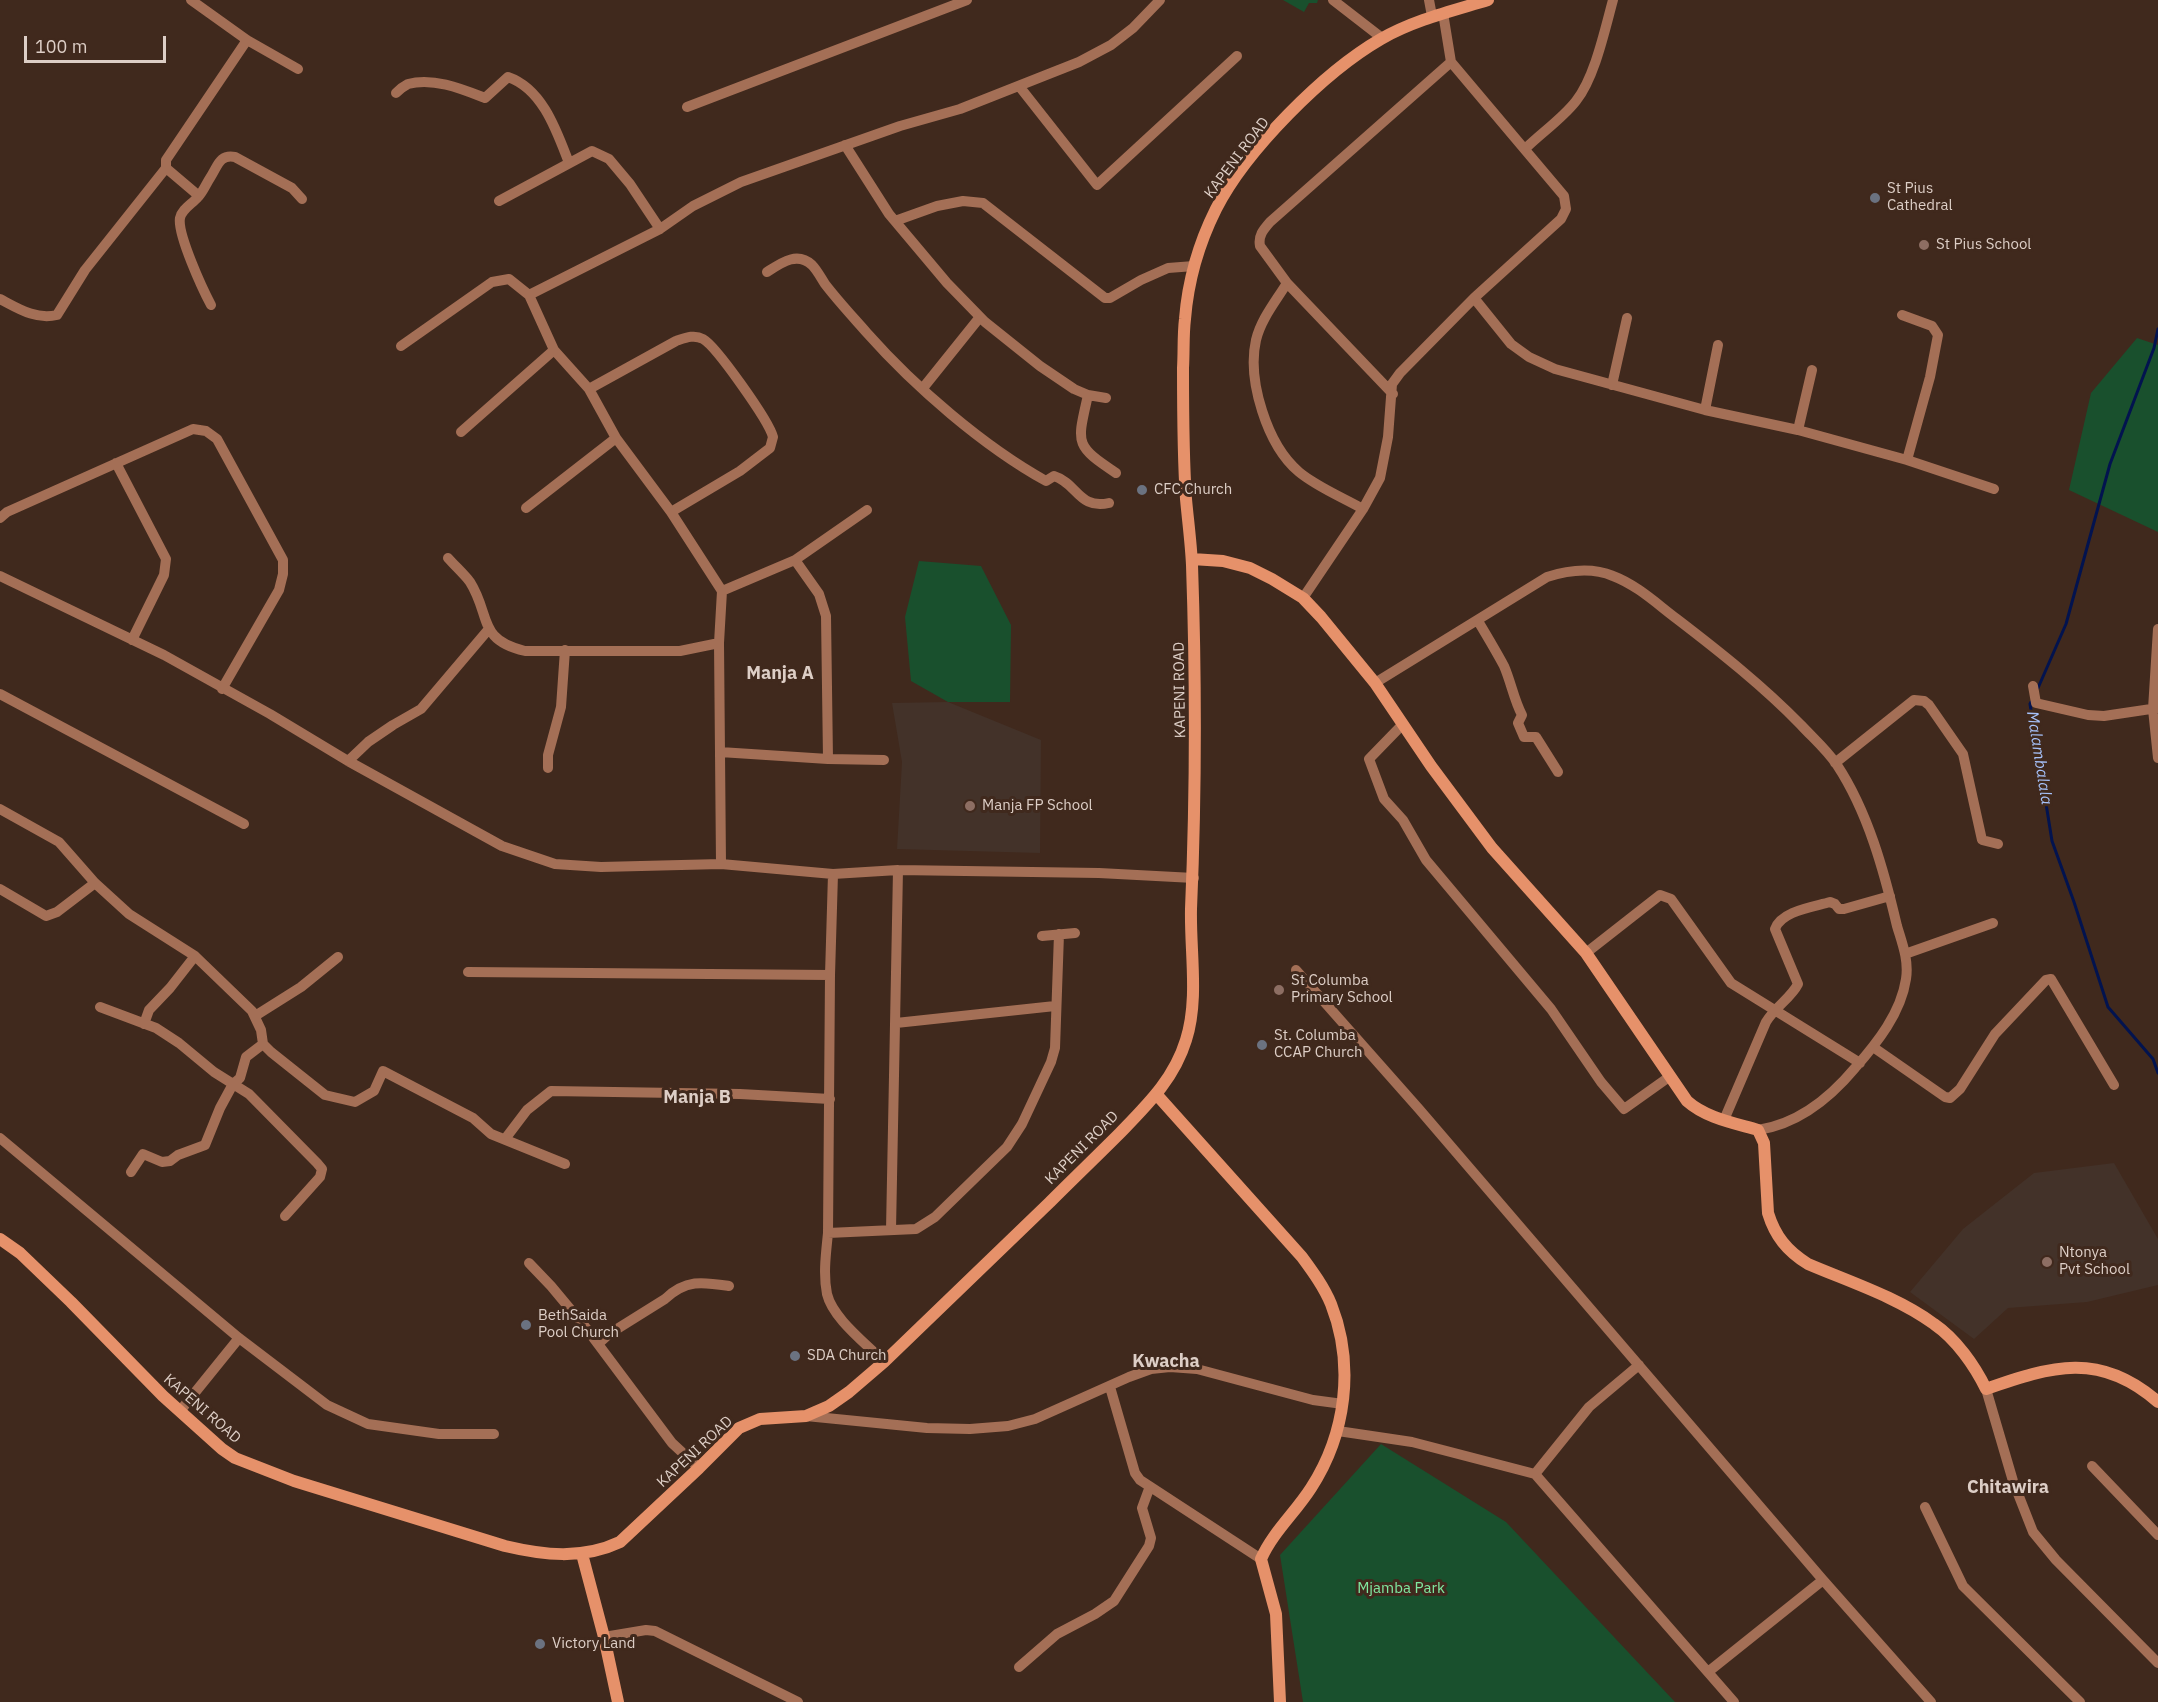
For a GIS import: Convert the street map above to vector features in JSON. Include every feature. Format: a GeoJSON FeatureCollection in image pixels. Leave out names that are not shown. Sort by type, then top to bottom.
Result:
{"type":"FeatureCollection","features":[{"type":"Feature","properties":{"kind":"main road","name":"KAPENI ROAD"},"geometry":{"type":"LineString","coordinates":[[0,1239],[20,1253],[180,1411],[235,1458],[294,1480],[505,1546],[552,1554],[582,1554],[605,1549],[620,1542],[740,1428],[760,1419],[806,1416],[829,1406],[849,1392],[885,1362],[1157,1095],[1172,1074],[1188,1030],[1194,964],[1191,912],[1194,878],[1196,764],[1192,559],[1186,498],[1183,394],[1184,320],[1194,266],[1217,207],[1230,186],[1271,133],[1335,71],[1382,38],[1437,15],[1488,0]]}},
{"type":"Feature","properties":{"kind":"main road"},"geometry":{"type":"LineString","coordinates":[[1192,559],[1239,564],[1272,579],[1303,598],[1375,683],[1458,804],[1492,848],[1586,953],[1669,1077],[1694,1107],[1724,1120],[1758,1130],[1764,1143],[1767,1161],[1768,1213],[1775,1235],[1788,1249],[1808,1264],[1888,1297],[1937,1325],[1969,1361],[1986,1389],[2034,1372],[2060,1368],[2090,1368],[2128,1379],[2158,1402]]}},
{"type":"Feature","properties":{"kind":"main road"},"geometry":{"type":"LineString","coordinates":[[1157,1095],[1302,1257],[1331,1304],[1341,1341],[1345,1384],[1338,1431],[1330,1454],[1311,1489],[1268,1543],[1261,1559],[1276,1614],[1280,1702]]}},
{"type":"Feature","properties":{"kind":"main road"},"geometry":{"type":"LineString","coordinates":[[582,1554],[618,1702]]}},
{"type":"Feature","properties":{"kind":"street"},"geometry":{"type":"LineString","coordinates":[[191,0],[247,40],[298,69]]}},
{"type":"Feature","properties":{"kind":"street"},"geometry":{"type":"LineString","coordinates":[[687,107],[967,0]]}},
{"type":"Feature","properties":{"kind":"street"},"geometry":{"type":"LineString","coordinates":[[1333,0],[1382,38]]}},
{"type":"Feature","properties":{"kind":"street"},"geometry":{"type":"LineString","coordinates":[[1303,598],[1363,508],[1380,478],[1388,437],[1392,384],[1400,373],[1474,298],[1564,216],[1566,209],[1564,196],[1451,62],[1437,15],[1429,0]]}},
{"type":"Feature","properties":{"kind":"street"},"geometry":{"type":"LineString","coordinates":[[1525,149],[1571,106],[1582,91],[1597,55],[1612,0]]}},
{"type":"Feature","properties":{"kind":"street"},"geometry":{"type":"LineString","coordinates":[[529,295],[660,229],[698,203],[741,182],[900,126],[960,109],[1079,62],[1111,45],[1133,28],[1154,2]]}},
{"type":"Feature","properties":{"kind":"street"},"geometry":{"type":"LineString","coordinates":[[0,299],[32,315],[49,317],[57,315],[86,270],[166,168],[166,160],[247,40]]}},
{"type":"Feature","properties":{"kind":"street"},"geometry":{"type":"LineString","coordinates":[[1019,86],[1097,185],[1238,56]]}},
{"type":"Feature","properties":{"kind":"street"},"geometry":{"type":"LineString","coordinates":[[1393,394],[1287,283],[1260,246],[1259,240],[1270,222],[1451,62]]}},
{"type":"Feature","properties":{"kind":"street"},"geometry":{"type":"LineString","coordinates":[[396,93],[407,84],[430,82],[458,87],[485,98],[508,77],[521,81],[542,105],[557,132],[569,163]]}},
{"type":"Feature","properties":{"kind":"street"},"geometry":{"type":"LineString","coordinates":[[844,145],[895,220],[947,283],[980,317],[1040,366],[1074,389],[1088,395],[1106,398]]}},
{"type":"Feature","properties":{"kind":"street"},"geometry":{"type":"LineString","coordinates":[[499,201],[592,151],[609,159],[630,184],[660,229]]}},
{"type":"Feature","properties":{"kind":"street"},"geometry":{"type":"LineString","coordinates":[[211,305],[199,284],[180,228],[180,218],[186,208],[199,196],[220,159],[228,156],[235,157],[270,174],[292,188],[302,199]]}},
{"type":"Feature","properties":{"kind":"street"},"geometry":{"type":"LineString","coordinates":[[166,168],[199,196]]}},
{"type":"Feature","properties":{"kind":"street"},"geometry":{"type":"LineString","coordinates":[[895,220],[937,206],[963,201],[983,203],[1106,298],[1168,268],[1194,266]]}},
{"type":"Feature","properties":{"kind":"street"},"geometry":{"type":"LineString","coordinates":[[767,272],[785,260],[797,258],[812,264],[825,284],[869,335],[923,388],[977,436],[1036,476],[1046,481],[1054,476],[1060,478],[1086,502],[1102,505],[1109,503]]}},
{"type":"Feature","properties":{"kind":"street"},"geometry":{"type":"LineString","coordinates":[[401,346],[492,282],[509,279],[529,295],[554,350],[589,389],[616,438],[671,512],[722,591],[719,643],[721,864]]}},
{"type":"Feature","properties":{"kind":"street"},"geometry":{"type":"LineString","coordinates":[[1287,283],[1262,325],[1256,340],[1255,373],[1265,422],[1277,445],[1299,472],[1363,508]]}},
{"type":"Feature","properties":{"kind":"street"},"geometry":{"type":"LineString","coordinates":[[1474,298],[1511,344],[1529,357],[1555,369],[1705,410],[1797,430],[1907,460],[1994,489]]}},
{"type":"Feature","properties":{"kind":"street"},"geometry":{"type":"LineString","coordinates":[[1902,315],[1932,327],[1938,335],[1930,377],[1907,460]]}},
{"type":"Feature","properties":{"kind":"street"},"geometry":{"type":"LineString","coordinates":[[923,388],[980,317]]}},
{"type":"Feature","properties":{"kind":"street"},"geometry":{"type":"LineString","coordinates":[[1612,385],[1627,318]]}},
{"type":"Feature","properties":{"kind":"street"},"geometry":{"type":"LineString","coordinates":[[589,389],[676,341],[696,336],[718,353],[766,422],[773,437],[770,448],[740,471],[671,512]]}},
{"type":"Feature","properties":{"kind":"street"},"geometry":{"type":"LineString","coordinates":[[1705,410],[1718,345]]}},
{"type":"Feature","properties":{"kind":"street"},"geometry":{"type":"LineString","coordinates":[[461,432],[554,350]]}},
{"type":"Feature","properties":{"kind":"street"},"geometry":{"type":"LineString","coordinates":[[1797,430],[1812,370]]}},
{"type":"Feature","properties":{"kind":"street"},"geometry":{"type":"LineString","coordinates":[[1088,395],[1081,440],[1083,447],[1116,473]]}},
{"type":"Feature","properties":{"kind":"street"},"geometry":{"type":"LineString","coordinates":[[0,518],[18,507],[193,429],[206,431],[217,439],[283,560],[283,574],[279,590],[222,689]]}},
{"type":"Feature","properties":{"kind":"street"},"geometry":{"type":"LineString","coordinates":[[526,508],[616,438]]}},
{"type":"Feature","properties":{"kind":"street"},"geometry":{"type":"LineString","coordinates":[[116,463],[167,563],[164,575],[132,640]]}},
{"type":"Feature","properties":{"kind":"street"},"geometry":{"type":"LineString","coordinates":[[722,591],[795,560],[867,510]]}},
{"type":"Feature","properties":{"kind":"street"},"geometry":{"type":"LineString","coordinates":[[448,558],[470,582],[488,630],[495,638],[514,649],[525,651],[680,651],[719,643]]}},
{"type":"Feature","properties":{"kind":"street"},"geometry":{"type":"LineString","coordinates":[[795,560],[819,594],[826,616],[828,759]]}},
{"type":"Feature","properties":{"kind":"street"},"geometry":{"type":"LineString","coordinates":[[1375,683],[1547,577],[1565,571],[1598,571],[1616,576],[1667,611],[1765,690],[1815,739],[1853,790],[1890,896],[1905,954],[1907,968],[1904,990],[1892,1019],[1873,1047],[1840,1086],[1825,1100],[1787,1123],[1758,1130]]}},
{"type":"Feature","properties":{"kind":"street"},"geometry":{"type":"LineString","coordinates":[[0,576],[164,655],[502,846],[555,864],[601,867],[721,864],[834,874],[898,870],[1099,873],[1194,878]]}},
{"type":"Feature","properties":{"kind":"street"},"geometry":{"type":"LineString","coordinates":[[1478,621],[1514,690],[1517,706],[1522,715],[1518,723],[1524,738],[1536,737],[1558,772]]}},
{"type":"Feature","properties":{"kind":"street"},"geometry":{"type":"LineString","coordinates":[[2158,629],[2156,708],[2158,758]]}},
{"type":"Feature","properties":{"kind":"street"},"geometry":{"type":"LineString","coordinates":[[348,761],[368,742],[393,724],[421,709],[488,630]]}},
{"type":"Feature","properties":{"kind":"street"},"geometry":{"type":"LineString","coordinates":[[548,768],[548,755],[561,707],[565,650]]}},
{"type":"Feature","properties":{"kind":"street"},"geometry":{"type":"LineString","coordinates":[[2033,686],[2036,703],[2088,715],[2104,716],[2156,708]]}},
{"type":"Feature","properties":{"kind":"street"},"geometry":{"type":"LineString","coordinates":[[0,694],[244,824]]}},
{"type":"Feature","properties":{"kind":"street"},"geometry":{"type":"LineString","coordinates":[[1835,763],[1914,700],[1924,701],[1963,754],[1982,840],[1998,844]]}},
{"type":"Feature","properties":{"kind":"street"},"geometry":{"type":"LineString","coordinates":[[1403,724],[1369,759],[1384,799],[1403,820],[1426,860],[1551,1009],[1601,1082],[1624,1109],[1669,1077]]}},
{"type":"Feature","properties":{"kind":"street"},"geometry":{"type":"LineString","coordinates":[[720,752],[884,760]]}},
{"type":"Feature","properties":{"kind":"street"},"geometry":{"type":"LineString","coordinates":[[0,809],[58,842],[95,883],[129,914],[195,956],[255,1016],[261,1030],[263,1044],[325,1095],[355,1102],[374,1091],[383,1071],[473,1118],[491,1134],[564,1164]]}},
{"type":"Feature","properties":{"kind":"street"},"geometry":{"type":"LineString","coordinates":[[891,1230],[898,870]]}},
{"type":"Feature","properties":{"kind":"street"},"geometry":{"type":"LineString","coordinates":[[834,874],[830,975],[828,1233],[825,1268],[828,1296],[837,1312],[850,1329],[885,1362]]}},
{"type":"Feature","properties":{"kind":"street"},"geometry":{"type":"LineString","coordinates":[[0,890],[46,916],[57,912],[95,883]]}},
{"type":"Feature","properties":{"kind":"street"},"geometry":{"type":"LineString","coordinates":[[1586,953],[1660,895],[1666,896],[1671,899],[1731,983],[1860,1063]]}},
{"type":"Feature","properties":{"kind":"street"},"geometry":{"type":"LineString","coordinates":[[1724,1120],[1766,1022],[1798,984],[1775,929],[1777,922],[1785,917],[1830,902],[1839,909],[1844,909],[1890,896]]}},
{"type":"Feature","properties":{"kind":"street"},"geometry":{"type":"LineString","coordinates":[[1905,954],[1993,923]]}},
{"type":"Feature","properties":{"kind":"street"},"geometry":{"type":"LineString","coordinates":[[1042,936],[1075,933]]}},
{"type":"Feature","properties":{"kind":"street"},"geometry":{"type":"LineString","coordinates":[[828,1233],[916,1229],[935,1217],[1007,1147],[1022,1124],[1055,1048],[1059,934]]}},
{"type":"Feature","properties":{"kind":"street"},"geometry":{"type":"LineString","coordinates":[[144,1024],[149,1010],[195,956]]}},
{"type":"Feature","properties":{"kind":"street"},"geometry":{"type":"LineString","coordinates":[[255,1016],[301,987],[338,957]]}},
{"type":"Feature","properties":{"kind":"street"},"geometry":{"type":"LineString","coordinates":[[1296,970],[1419,1109],[1822,1580],[1931,1702]]}},
{"type":"Feature","properties":{"kind":"street"},"geometry":{"type":"LineString","coordinates":[[468,972],[830,975]]}},
{"type":"Feature","properties":{"kind":"street"},"geometry":{"type":"LineString","coordinates":[[1873,1047],[1945,1097],[1950,1098],[1960,1089],[1995,1034],[2046,980],[2051,979],[2114,1085]]}},
{"type":"Feature","properties":{"kind":"street"},"geometry":{"type":"LineString","coordinates":[[896,1023],[1055,1006]]}},
{"type":"Feature","properties":{"kind":"street"},"geometry":{"type":"LineString","coordinates":[[100,1007],[156,1028],[249,1094],[322,1169],[320,1177],[285,1216]]}},
{"type":"Feature","properties":{"kind":"street"},"geometry":{"type":"LineString","coordinates":[[131,1172],[142,1154],[162,1162],[170,1161],[182,1153],[205,1146],[220,1108],[233,1084],[240,1078],[246,1058],[263,1044]]}},
{"type":"Feature","properties":{"kind":"street"},"geometry":{"type":"LineString","coordinates":[[505,1139],[527,1110],[551,1091],[740,1094],[830,1099]]}},
{"type":"Feature","properties":{"kind":"street"},"geometry":{"type":"LineString","coordinates":[[0,1138],[239,1338],[310,1394],[344,1414],[368,1424],[439,1434],[494,1434]]}},
{"type":"Feature","properties":{"kind":"street"},"geometry":{"type":"LineString","coordinates":[[529,1263],[551,1286],[598,1344],[672,1443],[699,1468]]}},
{"type":"Feature","properties":{"kind":"street"},"geometry":{"type":"LineString","coordinates":[[598,1344],[609,1334],[672,1293],[692,1283],[729,1286]]}},
{"type":"Feature","properties":{"kind":"street"},"geometry":{"type":"LineString","coordinates":[[180,1411],[239,1338]]}},
{"type":"Feature","properties":{"kind":"street"},"geometry":{"type":"LineString","coordinates":[[1535,1474],[1589,1407],[1639,1365]]}},
{"type":"Feature","properties":{"kind":"street"},"geometry":{"type":"LineString","coordinates":[[806,1416],[927,1428],[970,1429],[1008,1426],[1035,1419],[1151,1369],[1179,1367],[1217,1373],[1313,1400],[1343,1404]]}},
{"type":"Feature","properties":{"kind":"street"},"geometry":{"type":"LineString","coordinates":[[1110,1387],[1135,1473],[1140,1480],[1149,1489],[1163,1494],[1222,1536],[1261,1559]]}},
{"type":"Feature","properties":{"kind":"street"},"geometry":{"type":"LineString","coordinates":[[1986,1389],[2013,1481],[2033,1532],[2056,1560],[2158,1663]]}},
{"type":"Feature","properties":{"kind":"street"},"geometry":{"type":"LineString","coordinates":[[1338,1431],[1412,1442],[1535,1474],[1734,1702]]}},
{"type":"Feature","properties":{"kind":"street"},"geometry":{"type":"LineString","coordinates":[[2092,1466],[2158,1535]]}},
{"type":"Feature","properties":{"kind":"street"},"geometry":{"type":"LineString","coordinates":[[1019,1667],[1057,1634],[1114,1601],[1149,1546],[1150,1538],[1142,1508],[1149,1489]]}},
{"type":"Feature","properties":{"kind":"street"},"geometry":{"type":"LineString","coordinates":[[1925,1507],[1963,1586],[2080,1702]]}},
{"type":"Feature","properties":{"kind":"street"},"geometry":{"type":"LineString","coordinates":[[1708,1672],[1822,1580]]}},
{"type":"Feature","properties":{"kind":"street"},"geometry":{"type":"LineString","coordinates":[[604,1637],[646,1630],[655,1632],[798,1702]]}},
{"type":"Feature","properties":{"kind":"shaded area","name":"Manja FP School"},"geometry":{"type":"Polygon","coordinates":[[[948,702],[1041,740],[1040,853],[897,849],[902,762],[892,703],[948,702]]]}},
{"type":"Feature","properties":{"kind":"shaded area","name":"Ntonya Pvt School"},"geometry":{"type":"Polygon","coordinates":[[[2114,1163],[2158,1239],[2158,1285],[2087,1302],[2008,1308],[1974,1339],[1910,1292],[1963,1229],[2034,1173],[2114,1163]]]}},
{"type":"Feature","properties":{"kind":"green space"},"geometry":{"type":"Polygon","coordinates":[[[1283,0],[1318,0],[1317,3],[1309,3],[1304,12],[1283,0]]]}},
{"type":"Feature","properties":{"kind":"green space"},"geometry":{"type":"Polygon","coordinates":[[[2137,338],[2158,345],[2158,532],[2069,490],[2091,393],[2137,338]]]}},
{"type":"Feature","properties":{"kind":"green space"},"geometry":{"type":"Polygon","coordinates":[[[919,561],[981,566],[1011,625],[1010,702],[948,702],[911,681],[905,617],[919,561]]]}},
{"type":"Feature","properties":{"kind":"green space","name":"Mjamba Park"},"geometry":{"type":"Polygon","coordinates":[[[1381,1444],[1506,1522],[1675,1702],[1303,1702],[1280,1555],[1381,1444]]]}},
{"type":"Feature","properties":{"kind":"waterway","name":"Malambalala"},"geometry":{"type":"LineString","coordinates":[[2038,688],[2066,624],[2110,464],[2154,348],[2158,329]]}},
{"type":"Feature","properties":{"kind":"waterway","name":"Malambalala"},"geometry":{"type":"LineString","coordinates":[[2031,702],[2052,841],[2108,1007],[2153,1059],[2158,1073]]}},
{"type":"Feature","properties":{"kind":"place","name":"St Pius Cathedral"},"geometry":{"type":"Point","coordinates":[1875,198]}},
{"type":"Feature","properties":{"kind":"place","name":"St Pius School"},"geometry":{"type":"Point","coordinates":[1924,245]}},
{"type":"Feature","properties":{"kind":"place","name":"CFC Church"},"geometry":{"type":"Point","coordinates":[1142,490]}},
{"type":"Feature","properties":{"kind":"place","name":"Manja FP School"},"geometry":{"type":"Point","coordinates":[970,806]}},
{"type":"Feature","properties":{"kind":"place","name":"St Columba Primary School"},"geometry":{"type":"Point","coordinates":[1279,990]}},
{"type":"Feature","properties":{"kind":"place","name":"St. Columba CCAP Church"},"geometry":{"type":"Point","coordinates":[1262,1045]}},
{"type":"Feature","properties":{"kind":"place","name":"Ntonya Pvt School"},"geometry":{"type":"Point","coordinates":[2047,1262]}},
{"type":"Feature","properties":{"kind":"place","name":"BethSaida Pool Church"},"geometry":{"type":"Point","coordinates":[526,1325]}},
{"type":"Feature","properties":{"kind":"place","name":"SDA Church"},"geometry":{"type":"Point","coordinates":[795,1356]}},
{"type":"Feature","properties":{"kind":"place","name":"Victory Land"},"geometry":{"type":"Point","coordinates":[540,1644]}},
{"type":"Feature","properties":{"kind":"district","name":"Manja A"},"geometry":{"type":"Point","coordinates":[780,674]}},
{"type":"Feature","properties":{"kind":"district","name":"Manja B"},"geometry":{"type":"Point","coordinates":[697,1098]}},
{"type":"Feature","properties":{"kind":"district","name":"Kwacha"},"geometry":{"type":"Point","coordinates":[1166,1362]}},
{"type":"Feature","properties":{"kind":"district","name":"Chitawira"},"geometry":{"type":"Point","coordinates":[2008,1488]}}]}
